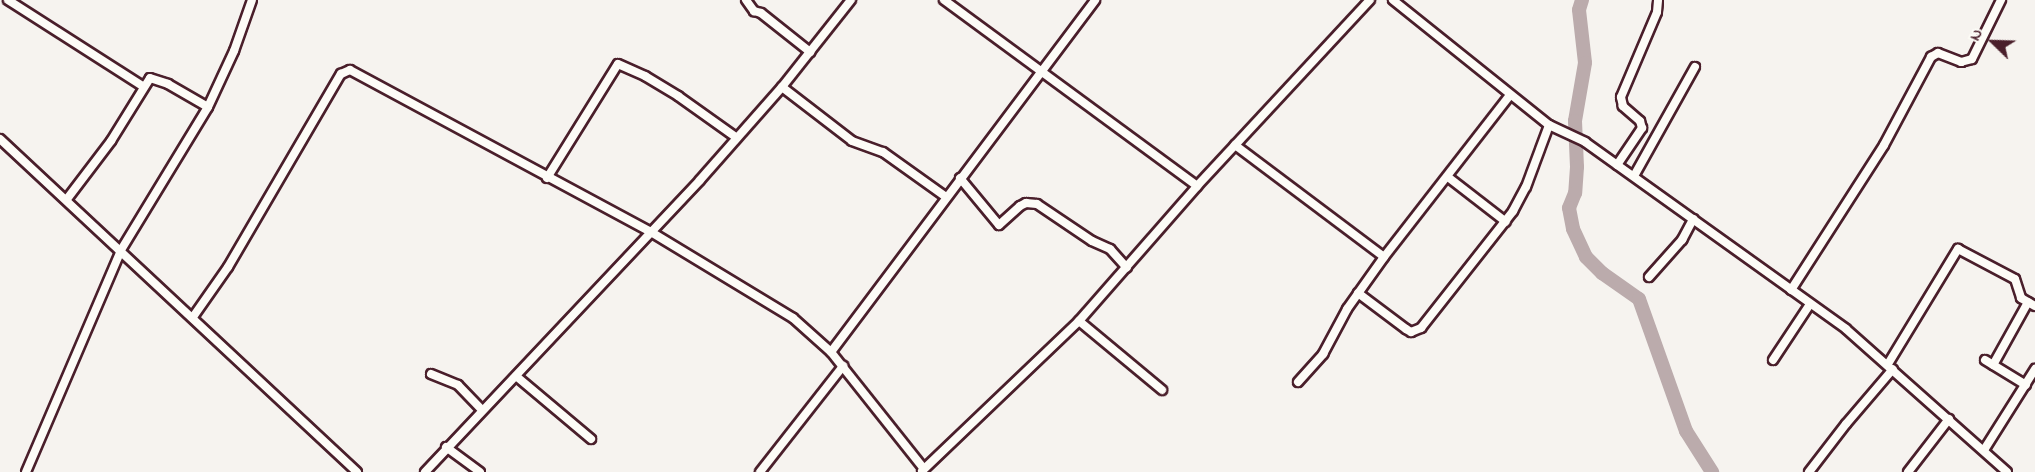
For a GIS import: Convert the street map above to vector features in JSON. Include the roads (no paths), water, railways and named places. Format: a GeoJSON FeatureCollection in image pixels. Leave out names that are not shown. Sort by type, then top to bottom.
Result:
{"type":"FeatureCollection","features":[{"type":"Feature","properties":{"kind":"street"},"geometry":{"type":"LineString","coordinates":[[8,0],[144,87]]}},
{"type":"Feature","properties":{"kind":"street"},"geometry":{"type":"LineString","coordinates":[[26,472],[121,250],[208,107],[234,51],[252,0]]}},
{"type":"Feature","properties":{"kind":"street"},"geometry":{"type":"LineString","coordinates":[[746,0],[754,11],[761,13],[810,52]]}},
{"type":"Feature","properties":{"kind":"street"},"geometry":{"type":"LineString","coordinates":[[425,472],[737,138],[782,87],[851,0]]}},
{"type":"Feature","properties":{"kind":"street"},"geometry":{"type":"LineString","coordinates":[[944,0],[1197,186]]}},
{"type":"Feature","properties":{"kind":"street"},"geometry":{"type":"LineString","coordinates":[[831,352],[1095,0]]}},
{"type":"Feature","properties":{"kind":"street"},"geometry":{"type":"LineString","coordinates":[[193,317],[228,267],[344,70],[353,70],[547,178],[651,232],[793,318],[843,366],[923,470],[1078,321],[1197,186],[1370,0]]}},
{"type":"Feature","properties":{"kind":"street"},"geometry":{"type":"LineString","coordinates":[[1393,0],[1548,125],[1585,141],[1810,304],[1890,366],[2007,472]]}},
{"type":"Feature","properties":{"kind":"street"},"geometry":{"type":"LineString","coordinates":[[1617,165],[1642,128],[1640,121],[1623,106],[1621,97],[1657,12],[1658,0]]}},
{"type":"Feature","properties":{"kind":"street"},"geometry":{"type":"LineString","coordinates":[[1791,290],[1884,145],[1931,57],[1938,53],[1961,62],[1972,59],[2001,0]]}},
{"type":"Feature","properties":{"kind":"street"},"geometry":{"type":"LineString","coordinates":[[547,178],[618,64],[670,91],[737,138]]}},
{"type":"Feature","properties":{"kind":"street"},"geometry":{"type":"LineString","coordinates":[[1634,176],[1695,67]]}},
{"type":"Feature","properties":{"kind":"street"},"geometry":{"type":"LineString","coordinates":[[67,199],[111,141],[144,87],[153,78],[208,107]]}},
{"type":"Feature","properties":{"kind":"street"},"geometry":{"type":"LineString","coordinates":[[782,87],[852,141],[883,152],[946,197]]}},
{"type":"Feature","properties":{"kind":"street"},"geometry":{"type":"LineString","coordinates":[[1298,382],[1330,344],[1358,293],[1384,257],[1510,95]]}},
{"type":"Feature","properties":{"kind":"street"},"geometry":{"type":"LineString","coordinates":[[1358,293],[1406,329],[1416,331],[1506,222],[1526,187],[1548,125]]}},
{"type":"Feature","properties":{"kind":"street"},"geometry":{"type":"LineString","coordinates":[[0,139],[67,199],[357,472]]}},
{"type":"Feature","properties":{"kind":"street"},"geometry":{"type":"LineString","coordinates":[[1235,145],[1384,257]]}},
{"type":"Feature","properties":{"kind":"street"},"geometry":{"type":"LineString","coordinates":[[1448,177],[1506,222]]}},
{"type":"Feature","properties":{"kind":"street"},"geometry":{"type":"LineString","coordinates":[[960,178],[999,225],[1020,206],[1026,203],[1037,204],[1092,241],[1110,249],[1127,268]]}},
{"type":"Feature","properties":{"kind":"street"},"geometry":{"type":"LineString","coordinates":[[1649,277],[1682,240],[1693,219]]}},
{"type":"Feature","properties":{"kind":"street"},"geometry":{"type":"LineString","coordinates":[[1809,472],[1890,366],[1958,249],[2015,279],[2018,293],[2032,304],[1989,362],[2026,385]]}},
{"type":"Feature","properties":{"kind":"street"},"geometry":{"type":"LineString","coordinates":[[1773,360],[1810,304]]}},
{"type":"Feature","properties":{"kind":"street"},"geometry":{"type":"LineString","coordinates":[[1078,321],[1162,390]]}},
{"type":"Feature","properties":{"kind":"street"},"geometry":{"type":"LineString","coordinates":[[760,472],[843,366]]}},
{"type":"Feature","properties":{"kind":"street"},"geometry":{"type":"LineString","coordinates":[[1984,450],[2035,369]]}},
{"type":"Feature","properties":{"kind":"street"},"geometry":{"type":"LineString","coordinates":[[430,374],[458,385],[482,410]]}},
{"type":"Feature","properties":{"kind":"street"},"geometry":{"type":"LineString","coordinates":[[516,376],[591,439]]}},
{"type":"Feature","properties":{"kind":"street"},"geometry":{"type":"LineString","coordinates":[[1908,472],[1949,419]]}},
{"type":"Feature","properties":{"kind":"street"},"geometry":{"type":"LineString","coordinates":[[446,447],[480,472]]}},
{"type":"Feature","properties":{"kind":"waterway"},"geometry":{"type":"LineString","coordinates":[[1582,0],[1579,10],[1585,63],[1575,121],[1577,167],[1575,193],[1569,208],[1573,229],[1586,257],[1602,273],[1639,299],[1686,431],[1712,472]]}}]}
